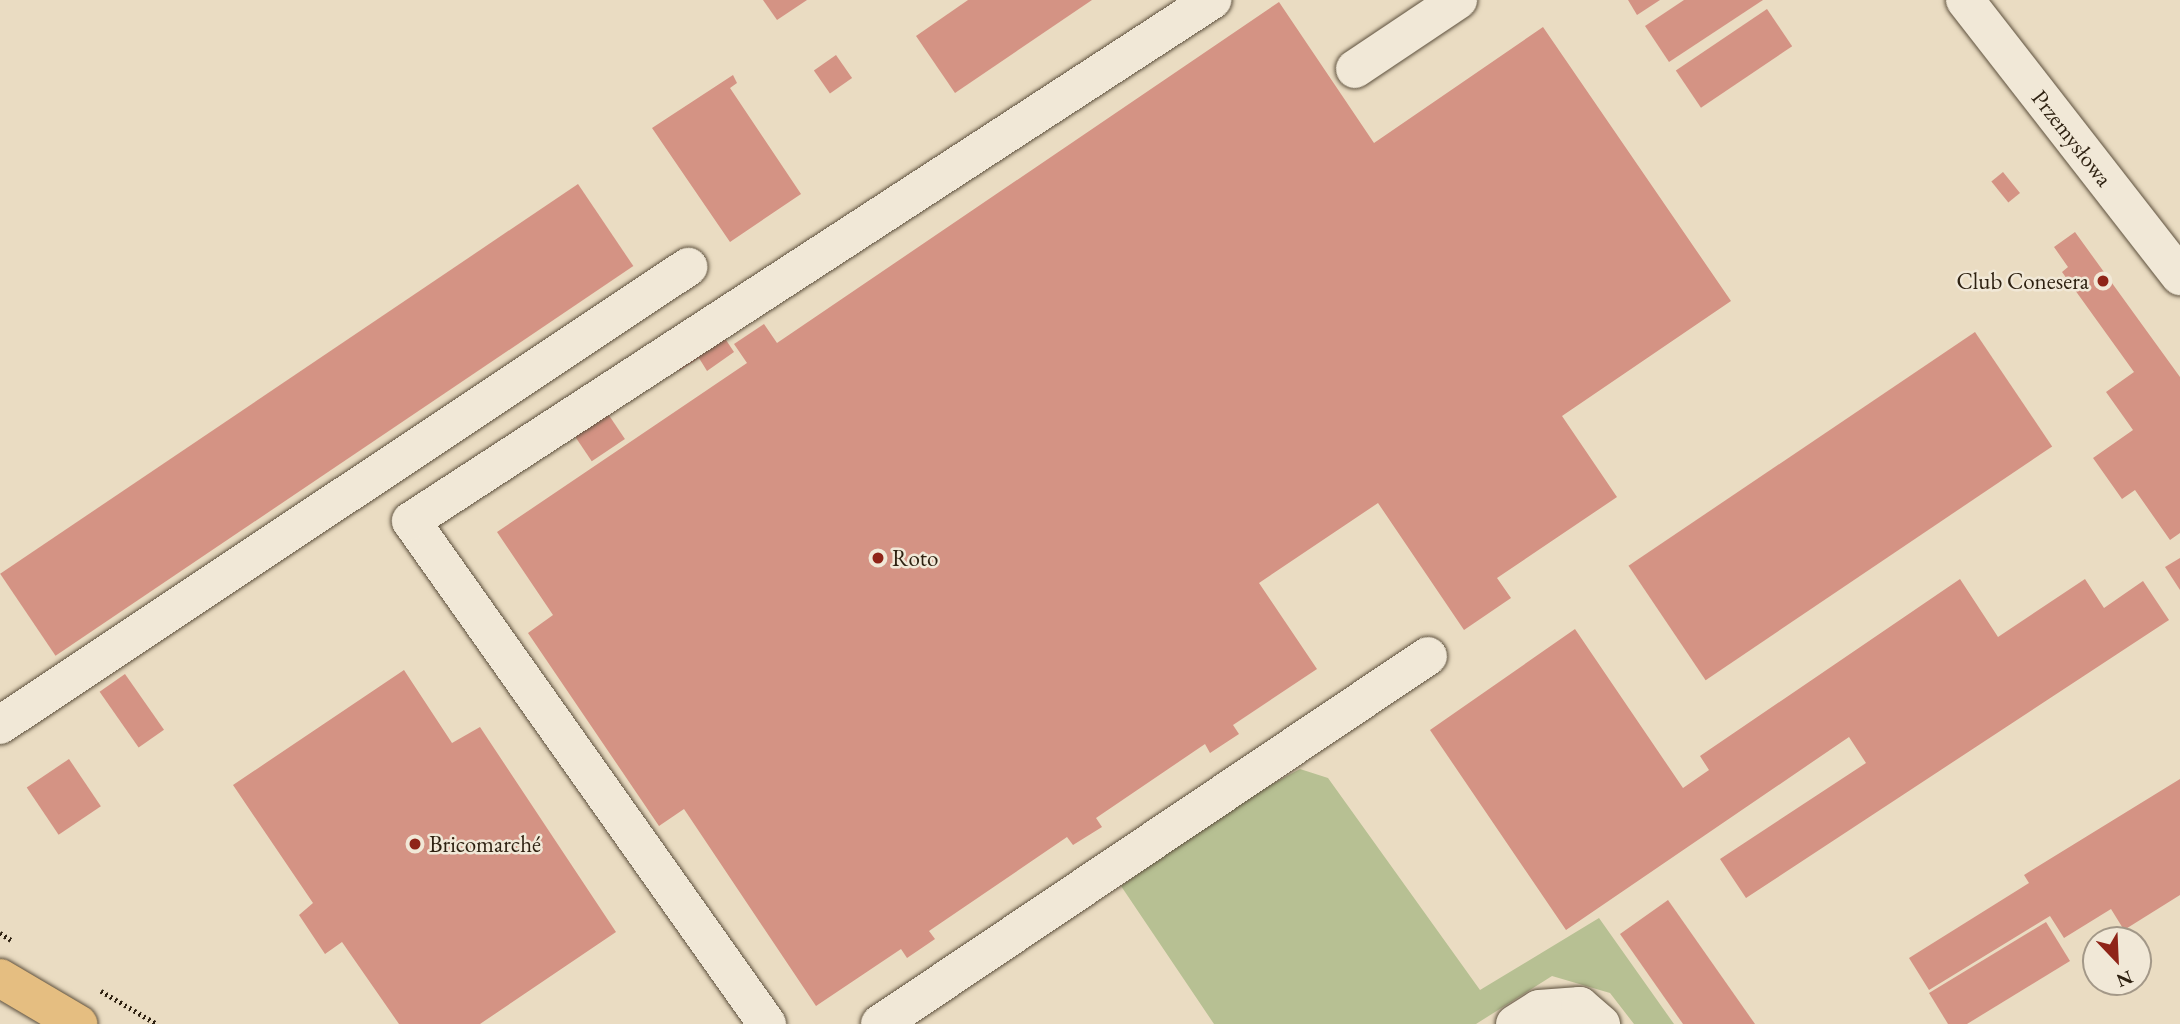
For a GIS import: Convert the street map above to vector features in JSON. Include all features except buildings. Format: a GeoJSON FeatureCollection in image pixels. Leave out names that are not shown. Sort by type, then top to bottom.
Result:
{"type":"FeatureCollection","features":[{"type":"Feature","properties":{"kind":"main road"},"geometry":{"type":"LineString","coordinates":[[0,978],[78,1024]]}},
{"type":"Feature","properties":{"kind":"street"},"geometry":{"type":"LineString","coordinates":[[767,1024],[411,521],[1212,0]]}},
{"type":"Feature","properties":{"kind":"street"},"geometry":{"type":"LineString","coordinates":[[1355,69],[1458,0]]}},
{"type":"Feature","properties":{"kind":"street","name":"Przemysłowa"},"geometry":{"type":"LineString","coordinates":[[1965,0],[2180,276]]}},
{"type":"Feature","properties":{"kind":"street"},"geometry":{"type":"LineString","coordinates":[[0,725],[688,267]]}},
{"type":"Feature","properties":{"kind":"street"},"geometry":{"type":"LineString","coordinates":[[880,1024],[1429,656]]}},
{"type":"Feature","properties":{"kind":"street"},"geometry":{"type":"LineString","coordinates":[[1515,1024],[1539,1009],[1580,1006],[1601,1024]]}},
{"type":"Feature","properties":{"kind":"green space"},"geometry":{"type":"Polygon","coordinates":[[[1300,769],[1328,778],[1480,990],[1599,918],[1674,1024],[1634,1024],[1610,993],[1552,976],[1476,1024],[1214,1024],[1121,886],[1241,801],[1300,769]]]}},
{"type":"Feature","properties":{"kind":"place","name":"Club Conesera"},"geometry":{"type":"Point","coordinates":[2103,281]}},
{"type":"Feature","properties":{"kind":"place","name":"Roto"},"geometry":{"type":"Point","coordinates":[878,558]}},
{"type":"Feature","properties":{"kind":"place","name":"Bricomarché"},"geometry":{"type":"Point","coordinates":[415,844]}}]}
